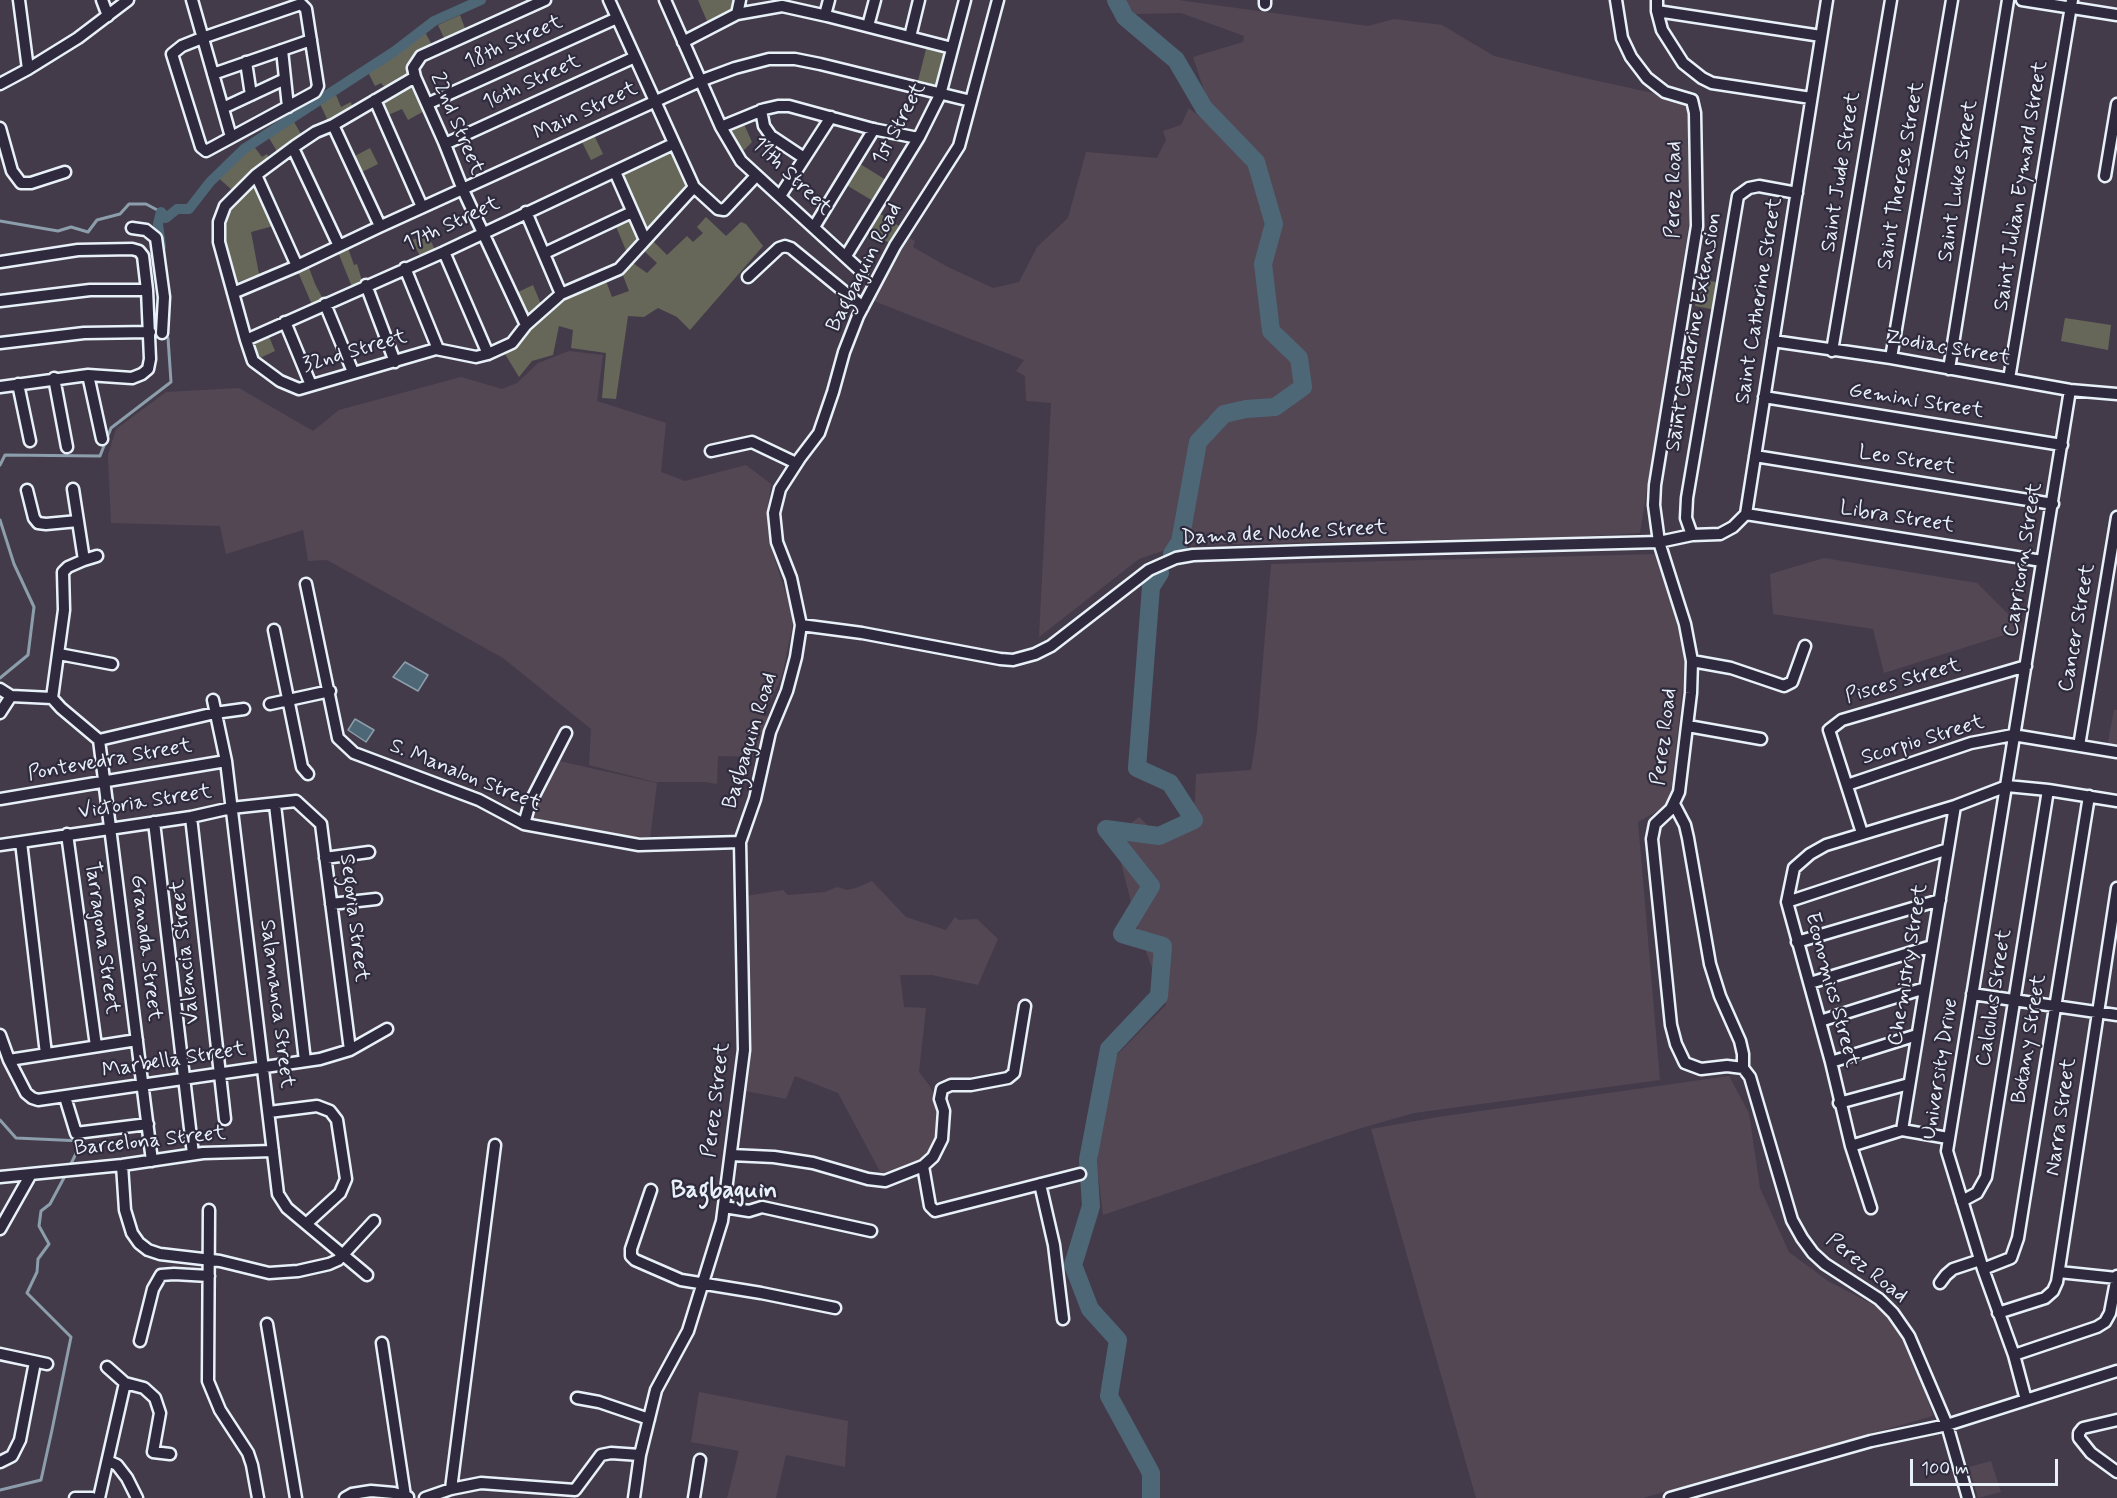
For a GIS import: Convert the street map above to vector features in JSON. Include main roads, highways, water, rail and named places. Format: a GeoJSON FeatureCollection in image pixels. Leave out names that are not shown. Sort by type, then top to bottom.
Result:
{"type":"FeatureCollection","features":[{"type":"Feature","properties":{"kind":"water"},"geometry":{"type":"Polygon","coordinates":[[[405,662],[428,675],[418,691],[393,677],[405,662]]]}},
{"type":"Feature","properties":{"kind":"water"},"geometry":{"type":"Polygon","coordinates":[[[355,719],[374,730],[366,742],[348,730],[355,719]]]}},
{"type":"Feature","properties":{"kind":"waterway"},"geometry":{"type":"LineString","coordinates":[[161,247],[158,224],[161,212],[166,218],[177,209],[189,209],[210,182],[244,149],[395,51],[434,21],[481,0]]}},
{"type":"Feature","properties":{"kind":"waterway"},"geometry":{"type":"LineString","coordinates":[[1116,0],[1125,17],[1176,60],[1204,108],[1256,162],[1274,224],[1263,264],[1271,331],[1299,358],[1303,387],[1275,407],[1246,409],[1224,414],[1198,442],[1180,542],[1172,554]]}},
{"type":"Feature","properties":{"kind":"waterway"},"geometry":{"type":"LineString","coordinates":[[0,221],[58,231],[71,227],[88,232],[97,220],[120,214],[129,204],[146,204],[161,212]]}},
{"type":"Feature","properties":{"kind":"waterway"},"geometry":{"type":"LineString","coordinates":[[0,465],[5,455],[100,456],[111,428],[171,382],[168,338]]}},
{"type":"Feature","properties":{"kind":"waterway"},"geometry":{"type":"LineString","coordinates":[[0,520],[14,564],[34,607],[28,655],[0,678]]}},
{"type":"Feature","properties":{"kind":"waterway"},"geometry":{"type":"LineString","coordinates":[[1151,1498],[1151,1473],[1109,1396],[1118,1340],[1090,1309],[1073,1265],[1091,1206],[1088,1160],[1109,1049],[1159,996],[1163,946],[1122,934],[1151,886],[1106,829],[1159,836],[1194,820],[1170,783],[1137,768],[1151,587],[1160,573]]}},
{"type":"Feature","properties":{"kind":"waterway"},"geometry":{"type":"LineString","coordinates":[[0,1120],[16,1138],[82,1141],[69,1168]]}},
{"type":"Feature","properties":{"kind":"waterway"},"geometry":{"type":"LineString","coordinates":[[0,1490],[41,1480],[52,1430],[71,1337],[27,1293],[37,1272],[38,1259],[49,1244],[39,1226],[41,1211],[50,1204],[66,1174]]}},
{"type":"Feature","properties":{"kind":"district","name":"Bagbaguin"},"geometry":{"type":"Point","coordinates":[724,1192]}}]}
